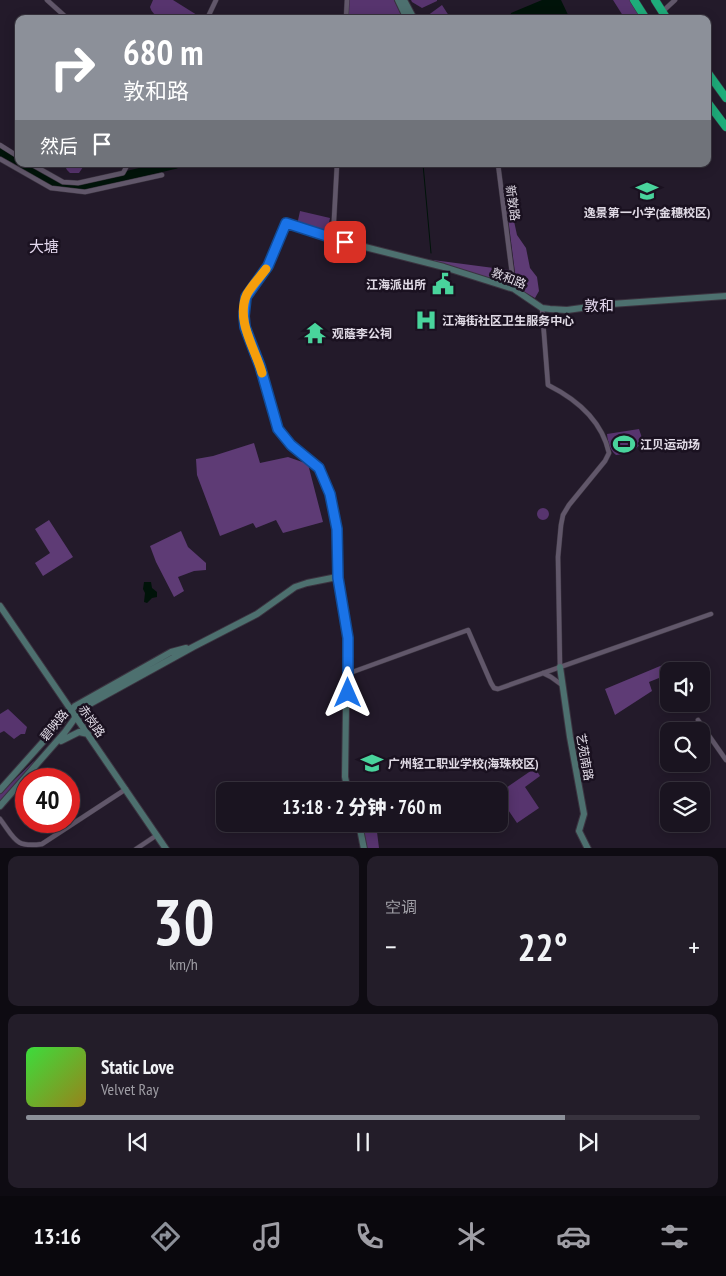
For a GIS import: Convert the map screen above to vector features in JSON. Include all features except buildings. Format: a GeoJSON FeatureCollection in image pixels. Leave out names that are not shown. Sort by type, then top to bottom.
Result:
{"type":"FeatureCollection","features":[{"type":"Feature","properties":{"kind":"highway"},"geometry":{"type":"LineString","coordinates":[[634,0],[643,15]]}},
{"type":"Feature","properties":{"kind":"highway"},"geometry":{"type":"LineString","coordinates":[[655,0],[664,15]]}},
{"type":"Feature","properties":{"kind":"highway"},"geometry":{"type":"LineString","coordinates":[[711,78],[726,98]]}},
{"type":"Feature","properties":{"kind":"highway"},"geometry":{"type":"LineString","coordinates":[[711,107],[726,127]]}},
{"type":"Feature","properties":{"kind":"street"},"geometry":{"type":"LineString","coordinates":[[48,0],[64,15]]}},
{"type":"Feature","properties":{"kind":"street"},"geometry":{"type":"LineString","coordinates":[[209,15],[216,0]]}},
{"type":"Feature","properties":{"kind":"street"},"geometry":{"type":"LineString","coordinates":[[346,15],[347,0]]}},
{"type":"Feature","properties":{"kind":"street"},"geometry":{"type":"LineString","coordinates":[[398,0],[405,15]]}},
{"type":"Feature","properties":{"kind":"street"},"geometry":{"type":"LineString","coordinates":[[404,0],[412,15]]}},
{"type":"Feature","properties":{"kind":"street"},"geometry":{"type":"LineString","coordinates":[[662,12],[675,0]]}},
{"type":"Feature","properties":{"kind":"street"},"geometry":{"type":"LineString","coordinates":[[0,145],[15,154]]}},
{"type":"Feature","properties":{"kind":"street"},"geometry":{"type":"LineString","coordinates":[[0,159],[50,188],[85,192],[162,175]]}},
{"type":"Feature","properties":{"kind":"street"},"geometry":{"type":"LineString","coordinates":[[36,167],[63,182],[78,183],[123,173],[126,167]]}},
{"type":"Feature","properties":{"kind":"street"},"geometry":{"type":"LineString","coordinates":[[333,238],[337,167]]}},
{"type":"Feature","properties":{"kind":"street","name":"新敦路"},"geometry":{"type":"LineString","coordinates":[[498,167],[514,290]]}},
{"type":"Feature","properties":{"kind":"street","name":"敦和路"},"geometry":{"type":"LineString","coordinates":[[338,578],[337,529],[326,481],[319,468],[291,445],[278,429],[260,366],[245,327],[246,297],[268,266],[286,223],[333,238],[444,267],[514,290],[542,308],[567,310],[611,304],[726,296]]}},
{"type":"Feature","properties":{"kind":"street"},"geometry":{"type":"LineString","coordinates":[[542,308],[548,385],[571,398],[584,410],[602,434],[609,453],[605,461],[578,492],[566,510],[560,525],[558,557],[560,667]]}},
{"type":"Feature","properties":{"kind":"street"},"geometry":{"type":"LineString","coordinates":[[338,578],[346,624],[348,674],[346,782]]}},
{"type":"Feature","properties":{"kind":"street","name":"碧映路"},"geometry":{"type":"LineString","coordinates":[[0,806],[86,706],[192,647],[257,614],[295,587],[338,578]]}},
{"type":"Feature","properties":{"kind":"street","name":"赤岗路"},"geometry":{"type":"LineString","coordinates":[[0,606],[166,848]]}},
{"type":"Feature","properties":{"kind":"street"},"geometry":{"type":"LineString","coordinates":[[348,674],[468,630],[490,684],[496,690],[712,614]]}},
{"type":"Feature","properties":{"kind":"street","name":"碧映路"},"geometry":{"type":"LineString","coordinates":[[0,790],[71,710],[87,698],[171,652],[192,647]]}},
{"type":"Feature","properties":{"kind":"street","name":"艺苑南路"},"geometry":{"type":"LineString","coordinates":[[560,667],[584,814],[579,831],[588,848]]}},
{"type":"Feature","properties":{"kind":"street"},"geometry":{"type":"LineString","coordinates":[[543,673],[551,676],[562,685]]}},
{"type":"Feature","properties":{"kind":"street"},"geometry":{"type":"LineString","coordinates":[[52,747],[73,733],[82,732],[88,734]]}},
{"type":"Feature","properties":{"kind":"street"},"geometry":{"type":"LineString","coordinates":[[710,737],[726,760]]}},
{"type":"Feature","properties":{"kind":"street"},"geometry":{"type":"LineString","coordinates":[[0,819],[16,841],[26,846],[42,844],[126,790]]}},
{"type":"Feature","properties":{"kind":"street"},"geometry":{"type":"LineString","coordinates":[[361,832],[364,848]]}},
{"type":"Feature","properties":{"kind":"street"},"geometry":{"type":"LineString","coordinates":[[136,848],[157,835]]}},
{"type":"Feature","properties":{"kind":"shaded area"},"geometry":{"type":"Polygon","coordinates":[[[153,0],[173,0],[197,15],[156,15],[150,7],[153,0]]]}},
{"type":"Feature","properties":{"kind":"shaded area"},"geometry":{"type":"Polygon","coordinates":[[[349,0],[394,0],[401,15],[348,15],[349,0]]]}},
{"type":"Feature","properties":{"kind":"shaded area"},"geometry":{"type":"Polygon","coordinates":[[[411,0],[437,0],[437,1],[422,8],[411,0]]]}},
{"type":"Feature","properties":{"kind":"shaded area"},"geometry":{"type":"Polygon","coordinates":[[[542,0],[561,0],[568,15],[511,15],[511,13],[542,0]]]}},
{"type":"Feature","properties":{"kind":"shaded area"},"geometry":{"type":"Polygon","coordinates":[[[613,0],[632,0],[641,15],[622,15],[613,0]]]}},
{"type":"Feature","properties":{"kind":"shaded area"},"geometry":{"type":"Polygon","coordinates":[[[442,5],[448,15],[428,15],[442,5]]]}},
{"type":"Feature","properties":{"kind":"shaded area"},"geometry":{"type":"Polygon","coordinates":[[[66,167],[83,167],[79,173],[70,173],[66,167]]]}},
{"type":"Feature","properties":{"kind":"shaded area"},"geometry":{"type":"Polygon","coordinates":[[[505,194],[509,198],[517,235],[526,248],[530,268],[537,277],[539,291],[535,298],[517,288],[505,194]]]}},
{"type":"Feature","properties":{"kind":"shaded area"},"geometry":{"type":"Polygon","coordinates":[[[300,211],[330,218],[327,232],[297,225],[300,211]]]}},
{"type":"Feature","properties":{"kind":"shaded area"},"geometry":{"type":"Polygon","coordinates":[[[433,260],[509,270],[511,283],[509,285],[443,266],[433,260]]]}},
{"type":"Feature","properties":{"kind":"shaded area","name":"江贝运动场"},"geometry":{"type":"Polygon","coordinates":[[[639,429],[642,438],[638,446],[629,452],[616,455],[610,448],[607,434],[639,429]]]}},
{"type":"Feature","properties":{"kind":"shaded area"},"geometry":{"type":"Polygon","coordinates":[[[254,443],[260,463],[288,457],[308,464],[323,522],[283,533],[276,520],[256,528],[253,523],[220,536],[197,475],[196,459],[213,456],[254,443]]]}},
{"type":"Feature","properties":{"kind":"shaded area"},"geometry":{"type":"Polygon","coordinates":[[[545,508],[548,509],[548,519],[541,520],[538,519],[537,512],[538,509],[545,508]]]}},
{"type":"Feature","properties":{"kind":"shaded area"},"geometry":{"type":"Polygon","coordinates":[[[49,520],[73,557],[43,576],[35,563],[50,553],[35,529],[49,520]]]}},
{"type":"Feature","properties":{"kind":"shaded area"},"geometry":{"type":"Polygon","coordinates":[[[181,531],[188,547],[206,563],[206,570],[194,571],[178,577],[184,591],[174,597],[150,546],[181,531]]]}},
{"type":"Feature","properties":{"kind":"shaded area"},"geometry":{"type":"Polygon","coordinates":[[[144,582],[151,582],[152,588],[157,592],[157,597],[152,598],[147,603],[144,602],[144,582]]]}},
{"type":"Feature","properties":{"kind":"shaded area"},"geometry":{"type":"Polygon","coordinates":[[[660,666],[660,678],[649,682],[652,691],[615,715],[605,689],[660,666]]]}},
{"type":"Feature","properties":{"kind":"shaded area"},"geometry":{"type":"Polygon","coordinates":[[[8,709],[27,727],[25,734],[21,734],[14,739],[4,731],[0,733],[0,714],[8,709]]]}},
{"type":"Feature","properties":{"kind":"shaded area"},"geometry":{"type":"Polygon","coordinates":[[[34,761],[32,768],[27,768],[34,761]]]}},
{"type":"Feature","properties":{"kind":"shaded area"},"geometry":{"type":"Polygon","coordinates":[[[535,768],[540,776],[525,787],[539,808],[517,823],[508,810],[508,787],[535,768]]]}},
{"type":"Feature","properties":{"kind":"shaded area"},"geometry":{"type":"Polygon","coordinates":[[[15,779],[15,787],[0,803],[0,794],[15,779]]]}},
{"type":"Feature","properties":{"kind":"shaded area"},"geometry":{"type":"Polygon","coordinates":[[[363,832],[377,832],[379,848],[365,848],[363,832]]]}},
{"type":"Feature","properties":{"kind":"waterway"},"geometry":{"type":"LineString","coordinates":[[0,151],[15,159]]}},
{"type":"Feature","properties":{"kind":"waterway"},"geometry":{"type":"LineString","coordinates":[[28,167],[63,187],[83,186],[163,167]]}},
{"type":"Feature","properties":{"kind":"waterway"},"geometry":{"type":"LineString","coordinates":[[423,167],[431,253]]}},
{"type":"Feature","properties":{"kind":"slow traffic"},"geometry":{"type":"LineString","coordinates":[[262,373],[245,327],[244,304],[250,289],[266,269]]}},
{"type":"Feature","properties":{"kind":"place","name":"逸景第一小学(金穗校区)"},"geometry":{"type":"Point","coordinates":[647,191]}},
{"type":"Feature","properties":{"kind":"place","name":"江海派出所"},"geometry":{"type":"Point","coordinates":[443,284]}},
{"type":"Feature","properties":{"kind":"place","name":"江海街社区卫生服务中心"},"geometry":{"type":"Point","coordinates":[426,320]}},
{"type":"Feature","properties":{"kind":"place","name":"观蔭李公祠"},"geometry":{"type":"Point","coordinates":[315,333]}},
{"type":"Feature","properties":{"kind":"place","name":"江贝运动场"},"geometry":{"type":"Point","coordinates":[624,444]}},
{"type":"Feature","properties":{"kind":"place","name":"广州轻工职业学校(海珠校区)"},"geometry":{"type":"Point","coordinates":[372,763]}},
{"type":"Feature","properties":{"kind":"district","name":"大塘"},"geometry":{"type":"Point","coordinates":[44,246]}},
{"type":"Feature","properties":{"kind":"district","name":"敦和"},"geometry":{"type":"Point","coordinates":[599,305]}},
{"type":"Feature","properties":{"kind":"route"},"geometry":{"type":"LineString","coordinates":[[345,242],[286,223],[268,266],[246,297],[244,316],[245,327],[260,366],[278,429],[291,445],[312,460],[319,468],[330,494],[337,529],[336,558],[338,578],[348,638],[348,693]]}}]}
